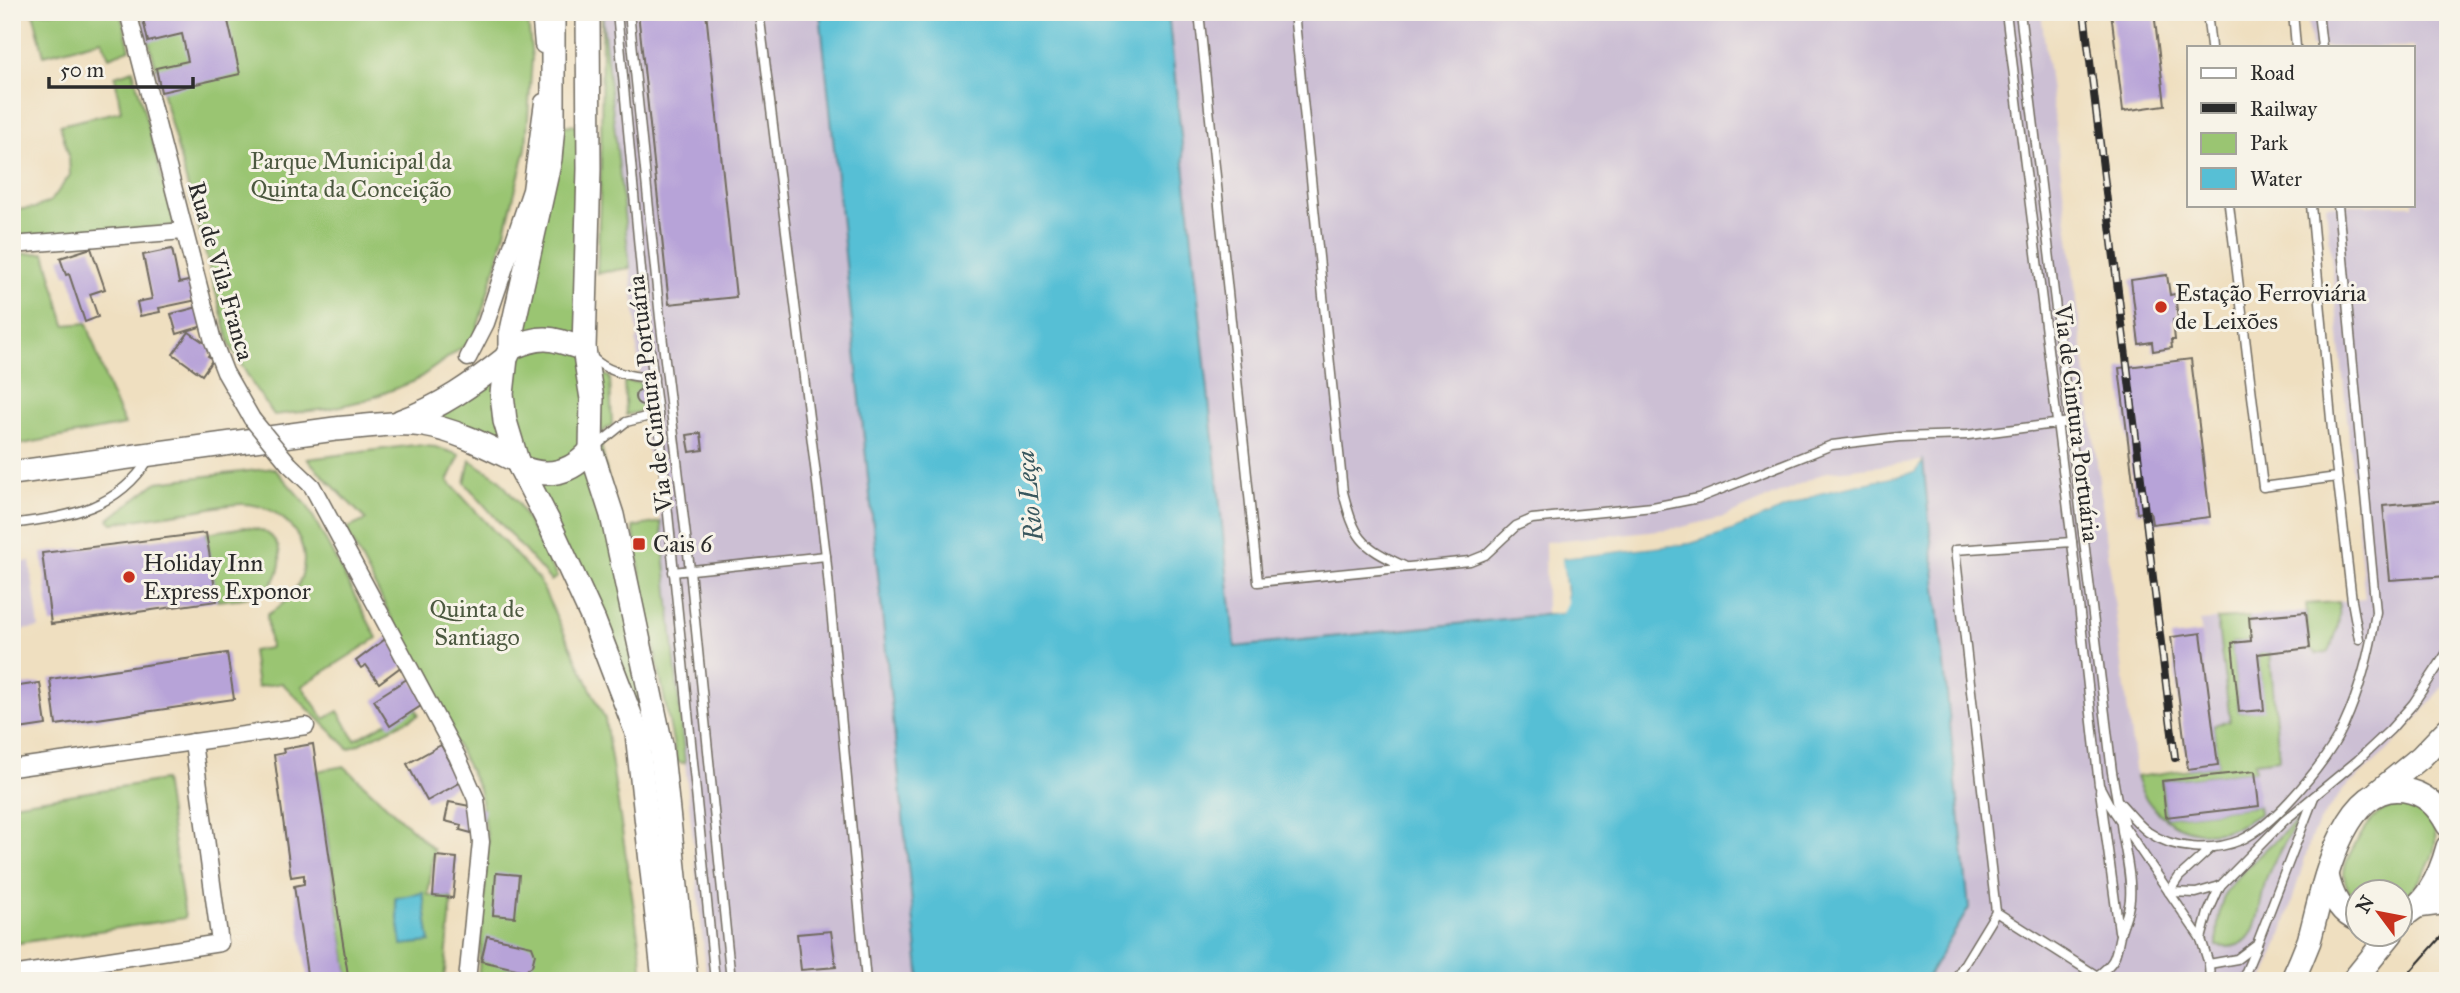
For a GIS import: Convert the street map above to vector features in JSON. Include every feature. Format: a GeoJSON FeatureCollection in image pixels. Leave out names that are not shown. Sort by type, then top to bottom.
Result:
{"type":"FeatureCollection","features":[{"type":"Feature","properties":{"kind":"main road"},"geometry":{"type":"LineString","coordinates":[[553,12],[553,126],[550,159],[511,335],[502,394],[505,421],[519,464],[594,621],[637,733],[664,981]]}},
{"type":"Feature","properties":{"kind":"main road"},"geometry":{"type":"LineString","coordinates":[[588,12],[589,157],[584,349],[592,399],[591,450],[612,515],[661,745],[686,981]]}},
{"type":"Feature","properties":{"kind":"main road"},"geometry":{"type":"LineString","coordinates":[[388,426],[426,412],[469,387],[508,353],[537,338],[552,339],[584,349]]}},
{"type":"Feature","properties":{"kind":"main road"},"geometry":{"type":"LineString","coordinates":[[12,473],[335,429],[388,426],[424,425],[473,441],[535,473],[560,473],[573,467],[591,450]]}},
{"type":"Feature","properties":{"kind":"main road"},"geometry":{"type":"LineString","coordinates":[[2292,981],[2308,944],[2342,833],[2358,810],[2421,757],[2448,729]]}},
{"type":"Feature","properties":{"kind":"main road"},"geometry":{"type":"LineString","coordinates":[[2371,798],[2399,789],[2413,791],[2427,798],[2439,809],[2448,824]]}},
{"type":"Feature","properties":{"kind":"main road"},"geometry":{"type":"LineString","coordinates":[[2414,904],[2443,865],[2448,835]]}},
{"type":"Feature","properties":{"kind":"main road"},"geometry":{"type":"LineString","coordinates":[[2327,875],[2330,892],[2344,910]]}},
{"type":"Feature","properties":{"kind":"main road"},"geometry":{"type":"LineString","coordinates":[[2414,913],[2448,902]]}},
{"type":"Feature","properties":{"kind":"main road"},"geometry":{"type":"LineString","coordinates":[[2353,981],[2379,948]]}},
{"type":"Feature","properties":{"kind":"street","name":"Rua de Vila Franca"},"geometry":{"type":"LineString","coordinates":[[128,12],[213,341],[225,372],[252,419],[289,464],[312,486],[457,757],[476,799],[481,842],[467,981]]}},
{"type":"Feature","properties":{"kind":"street"},"geometry":{"type":"LineString","coordinates":[[468,358],[495,301],[531,190],[543,111],[543,31],[540,12]]}},
{"type":"Feature","properties":{"kind":"street"},"geometry":{"type":"LineString","coordinates":[[12,245],[184,231]]}},
{"type":"Feature","properties":{"kind":"street"},"geometry":{"type":"LineString","coordinates":[[12,768],[306,726]]}},
{"type":"Feature","properties":{"kind":"street"},"geometry":{"type":"LineString","coordinates":[[12,975],[220,943],[193,742]]}},
{"type":"Feature","properties":{"kind":"lane","name":"Via de Cintura Portuária"},"geometry":{"type":"LineString","coordinates":[[617,12],[626,123],[715,981]]}},
{"type":"Feature","properties":{"kind":"lane","name":"Via de Cintura Portuária"},"geometry":{"type":"LineString","coordinates":[[629,12],[660,318],[690,570],[731,981]]}},
{"type":"Feature","properties":{"kind":"lane"},"geometry":{"type":"LineString","coordinates":[[759,12],[826,556],[866,981]]}},
{"type":"Feature","properties":{"kind":"lane"},"geometry":{"type":"LineString","coordinates":[[1199,12],[1258,582],[1470,561],[1485,555],[1516,526],[1532,519],[1653,507],[1699,498],[1832,445],[1899,437],[1968,435],[2070,422]]}},
{"type":"Feature","properties":{"kind":"lane"},"geometry":{"type":"LineString","coordinates":[[1294,12],[1343,492],[1353,528],[1374,553],[1407,567]]}},
{"type":"Feature","properties":{"kind":"lane","name":"Via de Cintura Portuária"},"geometry":{"type":"LineString","coordinates":[[2006,12],[2072,542],[2099,785],[2120,821],[2201,939],[2209,964],[2210,981]]}},
{"type":"Feature","properties":{"kind":"lane","name":"Via de Cintura Portuária"},"geometry":{"type":"LineString","coordinates":[[2020,12],[2117,800],[2128,831]]}},
{"type":"Feature","properties":{"kind":"lane"},"geometry":{"type":"LineString","coordinates":[[2207,12],[2211,46]]}},
{"type":"Feature","properties":{"kind":"lane"},"geometry":{"type":"LineString","coordinates":[[2293,12],[2296,46]]}},
{"type":"Feature","properties":{"kind":"lane"},"geometry":{"type":"LineString","coordinates":[[2318,12],[2322,46]]}},
{"type":"Feature","properties":{"kind":"lane"},"geometry":{"type":"LineString","coordinates":[[2229,206],[2263,487],[2337,477]]}},
{"type":"Feature","properties":{"kind":"lane"},"geometry":{"type":"LineString","coordinates":[[2311,206],[2337,477],[2351,601],[2359,639]]}},
{"type":"Feature","properties":{"kind":"lane"},"geometry":{"type":"LineString","coordinates":[[2117,800],[2148,832],[2176,846],[2211,848],[2242,839],[2267,821],[2305,784],[2328,754],[2343,728],[2356,696],[2370,650],[2376,612],[2375,583],[2338,206]]}},
{"type":"Feature","properties":{"kind":"lane"},"geometry":{"type":"LineString","coordinates":[[584,349],[597,362],[619,373],[654,378]]}},
{"type":"Feature","properties":{"kind":"lane"},"geometry":{"type":"LineString","coordinates":[[591,450],[626,422],[658,414]]}},
{"type":"Feature","properties":{"kind":"lane"},"geometry":{"type":"LineString","coordinates":[[12,524],[73,515],[91,509],[137,476],[152,454]]}},
{"type":"Feature","properties":{"kind":"lane"},"geometry":{"type":"LineString","coordinates":[[1954,981],[1996,912],[1955,550],[2072,542]]}},
{"type":"Feature","properties":{"kind":"lane"},"geometry":{"type":"LineString","coordinates":[[673,572],[826,556]]}},
{"type":"Feature","properties":{"kind":"lane"},"geometry":{"type":"LineString","coordinates":[[2201,939],[2208,913],[2220,886],[2284,821],[2390,730],[2413,704],[2448,651]]}},
{"type":"Feature","properties":{"kind":"lane"},"geometry":{"type":"LineString","coordinates":[[1996,912],[2098,978],[2107,968],[2118,952],[2120,935],[2099,785]]}},
{"type":"Feature","properties":{"kind":"lane"},"geometry":{"type":"LineString","coordinates":[[2242,981],[2315,797]]}},
{"type":"Feature","properties":{"kind":"lane"},"geometry":{"type":"LineString","coordinates":[[2117,800],[2130,898],[2128,915],[2120,935]]}},
{"type":"Feature","properties":{"kind":"lane"},"geometry":{"type":"LineString","coordinates":[[2169,892],[2186,869],[2211,848]]}},
{"type":"Feature","properties":{"kind":"lane"},"geometry":{"type":"LineString","coordinates":[[2169,892],[2196,893],[2220,886]]}},
{"type":"Feature","properties":{"kind":"lane"},"geometry":{"type":"LineString","coordinates":[[2209,964],[2237,959],[2257,944]]}},
{"type":"Feature","properties":{"kind":"shaded area"},"geometry":{"type":"Polygon","coordinates":[[[602,12],[820,12],[921,981],[707,981],[654,454],[648,454],[602,12]]]}},
{"type":"Feature","properties":{"kind":"shaded area"},"geometry":{"type":"Polygon","coordinates":[[[1168,12],[2041,12],[2136,777],[2218,765],[2200,621],[2306,612],[2306,604],[2365,599],[2326,206],[2414,206],[2414,46],[2311,46],[2307,12],[2448,12],[2448,680],[2387,751],[2344,789],[2318,823],[2283,932],[2263,981],[1925,981],[1969,908],[1923,461],[1827,472],[1724,517],[1678,528],[1545,542],[1546,614],[1235,648],[1168,12]]]}},
{"type":"Feature","properties":{"kind":"shaded area"},"geometry":{"type":"Polygon","coordinates":[[[30,561],[39,628],[12,631],[12,564],[30,561]]]}},
{"type":"Feature","properties":{"kind":"green space"},"geometry":{"type":"Polygon","coordinates":[[[33,12],[120,12],[130,49],[109,57],[102,40],[44,55],[33,12]]]}},
{"type":"Feature","properties":{"kind":"green space","name":"Parque Municipal da Quinta da Conceição"},"geometry":{"type":"Polygon","coordinates":[[[141,12],[527,12],[532,58],[526,148],[474,339],[415,381],[366,400],[328,409],[274,415],[230,345],[141,12]]]}},
{"type":"Feature","properties":{"kind":"green space"},"geometry":{"type":"Polygon","coordinates":[[[602,14],[630,268],[597,273],[601,167],[602,14]]]}},
{"type":"Feature","properties":{"kind":"green space"},"geometry":{"type":"Polygon","coordinates":[[[133,70],[175,226],[12,237],[12,210],[35,208],[51,201],[70,175],[69,156],[60,125],[121,111],[115,76],[133,70]]]}},
{"type":"Feature","properties":{"kind":"green space"},"geometry":{"type":"Polygon","coordinates":[[[589,125],[592,399],[654,712],[633,723],[520,467],[426,412],[506,358],[553,126],[589,125]]]}},
{"type":"Feature","properties":{"kind":"green space"},"geometry":{"type":"Polygon","coordinates":[[[45,253],[65,325],[87,323],[109,390],[125,425],[12,446],[12,254],[45,253]]]}},
{"type":"Feature","properties":{"kind":"green space"},"geometry":{"type":"Polygon","coordinates":[[[597,372],[610,377],[612,425],[601,433],[597,372]]]}},
{"type":"Feature","properties":{"kind":"green space"},"geometry":{"type":"Polygon","coordinates":[[[624,382],[640,382],[643,411],[626,415],[624,382]]]}},
{"type":"Feature","properties":{"kind":"green space","name":"Quinta de Santiago"},"geometry":{"type":"Polygon","coordinates":[[[414,445],[436,447],[460,455],[448,481],[539,580],[605,719],[643,981],[478,981],[488,842],[479,789],[346,529],[366,520],[307,459],[414,445]]]}},
{"type":"Feature","properties":{"kind":"green space"},"geometry":{"type":"Polygon","coordinates":[[[470,460],[498,478],[518,503],[557,577],[551,581],[465,483],[470,460]]]}},
{"type":"Feature","properties":{"kind":"green space"},"geometry":{"type":"Polygon","coordinates":[[[274,468],[307,505],[377,638],[302,686],[324,719],[338,711],[355,740],[415,707],[419,715],[349,749],[282,683],[257,687],[252,651],[270,648],[267,615],[282,605],[293,592],[303,569],[303,550],[290,525],[276,513],[243,504],[113,523],[109,519],[157,482],[274,468]]]}},
{"type":"Feature","properties":{"kind":"green space"},"geometry":{"type":"Polygon","coordinates":[[[661,522],[685,763],[677,762],[633,527],[661,522]]]}},
{"type":"Feature","properties":{"kind":"green space"},"geometry":{"type":"Polygon","coordinates":[[[245,527],[266,532],[276,542],[280,557],[278,572],[271,585],[260,593],[217,601],[206,533],[245,527]]]}},
{"type":"Feature","properties":{"kind":"green space"},"geometry":{"type":"Polygon","coordinates":[[[2338,602],[2339,621],[2332,646],[2329,652],[2317,654],[2310,648],[2306,604],[2338,602]]]}},
{"type":"Feature","properties":{"kind":"green space"},"geometry":{"type":"Polygon","coordinates":[[[2249,617],[2251,641],[2232,643],[2239,712],[2263,709],[2258,654],[2270,652],[2279,759],[2254,762],[2255,771],[2162,781],[2166,817],[2259,806],[2259,814],[2229,829],[2205,833],[2192,831],[2167,820],[2157,812],[2141,790],[2136,777],[2218,765],[2213,725],[2230,721],[2217,619],[2249,617]]]}},
{"type":"Feature","properties":{"kind":"green space"},"geometry":{"type":"Polygon","coordinates":[[[344,766],[434,850],[428,895],[452,898],[444,981],[349,981],[317,771],[344,766]]]}},
{"type":"Feature","properties":{"kind":"green space"},"geometry":{"type":"Polygon","coordinates":[[[164,780],[185,918],[12,944],[12,804],[164,780]]]}},
{"type":"Feature","properties":{"kind":"green space"},"geometry":{"type":"Polygon","coordinates":[[[2408,806],[2424,814],[2432,825],[2434,851],[2420,879],[2414,888],[2414,878],[2345,878],[2345,868],[2357,840],[2376,816],[2391,807],[2408,806]]]}},
{"type":"Feature","properties":{"kind":"green space"},"geometry":{"type":"Polygon","coordinates":[[[2298,820],[2268,874],[2252,932],[2238,945],[2217,946],[2220,908],[2229,888],[2258,856],[2298,820]]]}},
{"type":"Feature","properties":{"kind":"water","name":"Rio Leça"},"geometry":{"type":"Polygon","coordinates":[[[820,12],[1168,12],[1235,647],[1561,613],[1567,594],[1561,558],[1691,543],[1729,531],[1819,493],[1914,472],[1923,461],[1969,908],[1925,981],[920,981],[820,12]]]}},
{"type":"Feature","properties":{"kind":"water"},"geometry":{"type":"Polygon","coordinates":[[[423,893],[430,942],[402,945],[395,898],[423,893]]]}},
{"type":"Feature","properties":{"kind":"pier"},"geometry":{"type":"Polygon","coordinates":[[[1918,461],[1923,461],[1914,472],[1819,493],[1729,531],[1690,543],[1562,558],[1567,602],[1562,613],[1546,614],[1546,611],[1559,609],[1563,601],[1558,559],[1560,555],[1690,539],[1728,527],[1818,490],[1853,480],[1912,469],[1918,461]]]}},
{"type":"Feature","properties":{"kind":"building"},"geometry":{"type":"Polygon","coordinates":[[[173,12],[226,12],[240,74],[161,92],[156,68],[188,61],[182,34],[148,42],[143,19],[173,12]]]}},
{"type":"Feature","properties":{"kind":"building"},"geometry":{"type":"Polygon","coordinates":[[[638,12],[706,12],[736,297],[669,304],[638,12]]]}},
{"type":"Feature","properties":{"kind":"building"},"geometry":{"type":"Polygon","coordinates":[[[2111,12],[2154,12],[2165,105],[2123,111],[2111,12]]]}},
{"type":"Feature","properties":{"kind":"building"},"geometry":{"type":"Polygon","coordinates":[[[91,248],[105,289],[90,294],[98,317],[85,322],[69,274],[66,275],[60,258],[91,248]]]}},
{"type":"Feature","properties":{"kind":"building"},"geometry":{"type":"Polygon","coordinates":[[[172,249],[179,283],[193,280],[197,300],[159,308],[160,312],[140,316],[137,302],[152,299],[143,255],[172,249]]]}},
{"type":"Feature","properties":{"kind":"building","name":"Estação Ferroviária de Leixões"},"geometry":{"type":"Polygon","coordinates":[[[2167,275],[2170,295],[2175,294],[2178,319],[2173,320],[2175,340],[2171,340],[2172,348],[2153,351],[2152,342],[2139,344],[2131,280],[2167,275]]]}},
{"type":"Feature","properties":{"kind":"building"},"geometry":{"type":"Polygon","coordinates":[[[198,307],[203,326],[177,334],[171,314],[198,307]]]}},
{"type":"Feature","properties":{"kind":"building"},"geometry":{"type":"Polygon","coordinates":[[[189,332],[213,349],[208,356],[213,359],[202,375],[173,354],[189,332]]]}},
{"type":"Feature","properties":{"kind":"building"},"geometry":{"type":"Polygon","coordinates":[[[2191,359],[2210,517],[2152,524],[2150,511],[2137,513],[2119,368],[2191,359]]]}},
{"type":"Feature","properties":{"kind":"building"},"geometry":{"type":"Polygon","coordinates":[[[643,389],[651,397],[643,405],[635,397],[643,389]]]}},
{"type":"Feature","properties":{"kind":"building"},"geometry":{"type":"Polygon","coordinates":[[[701,433],[703,450],[690,452],[687,435],[701,433]]]}},
{"type":"Feature","properties":{"kind":"building"},"geometry":{"type":"Polygon","coordinates":[[[2448,500],[2448,576],[2390,580],[2383,506],[2448,500]]]}},
{"type":"Feature","properties":{"kind":"building","name":"Holiday Inn Express Exponor"},"geometry":{"type":"Polygon","coordinates":[[[206,533],[217,601],[51,624],[42,553],[206,533]]]}},
{"type":"Feature","properties":{"kind":"building"},"geometry":{"type":"Polygon","coordinates":[[[2306,612],[2310,648],[2258,654],[2264,710],[2239,712],[2232,643],[2251,641],[2249,617],[2306,612]]]}},
{"type":"Feature","properties":{"kind":"building"},"geometry":{"type":"Polygon","coordinates":[[[2201,633],[2218,765],[2188,769],[2171,637],[2201,633]]]}},
{"type":"Feature","properties":{"kind":"building"},"geometry":{"type":"Polygon","coordinates":[[[388,637],[406,663],[379,683],[366,665],[361,668],[356,661],[388,637]]]}},
{"type":"Feature","properties":{"kind":"building"},"geometry":{"type":"Polygon","coordinates":[[[227,653],[234,699],[56,725],[50,679],[227,653]]]}},
{"type":"Feature","properties":{"kind":"building"},"geometry":{"type":"Polygon","coordinates":[[[410,677],[427,702],[390,726],[374,700],[410,677]]]}},
{"type":"Feature","properties":{"kind":"building"},"geometry":{"type":"Polygon","coordinates":[[[40,683],[46,725],[12,730],[12,687],[40,683]]]}},
{"type":"Feature","properties":{"kind":"building"},"geometry":{"type":"Polygon","coordinates":[[[313,744],[349,981],[308,981],[294,886],[304,884],[304,875],[291,877],[274,755],[284,753],[283,749],[313,744]]]}},
{"type":"Feature","properties":{"kind":"building"},"geometry":{"type":"Polygon","coordinates":[[[441,745],[461,782],[427,801],[407,764],[441,745]]]}},
{"type":"Feature","properties":{"kind":"building"},"geometry":{"type":"Polygon","coordinates":[[[2255,771],[2259,806],[2166,817],[2162,781],[2255,771]]]}},
{"type":"Feature","properties":{"kind":"building"},"geometry":{"type":"Polygon","coordinates":[[[449,802],[485,809],[479,835],[460,830],[461,825],[445,821],[449,802]]]}},
{"type":"Feature","properties":{"kind":"building"},"geometry":{"type":"Polygon","coordinates":[[[436,856],[457,858],[453,898],[433,896],[436,856]]]}},
{"type":"Feature","properties":{"kind":"building"},"geometry":{"type":"Polygon","coordinates":[[[496,873],[519,875],[515,917],[493,915],[496,873]]]}},
{"type":"Feature","properties":{"kind":"building"},"geometry":{"type":"Polygon","coordinates":[[[831,931],[836,967],[801,970],[797,934],[831,931]]]}},
{"type":"Feature","properties":{"kind":"building"},"geometry":{"type":"Polygon","coordinates":[[[487,936],[532,946],[535,954],[532,966],[525,971],[481,961],[487,936]]]}},
{"type":"Feature","properties":{"kind":"tram line"},"geometry":{"type":"LineString","coordinates":[[2402,981],[2448,929]]}},
{"type":"Feature","properties":{"kind":"railway"},"geometry":{"type":"LineString","coordinates":[[2084,12],[2175,758]]}},
{"type":"Feature","properties":{"kind":"place","name":"Estação Ferroviária de Leixões"},"geometry":{"type":"Point","coordinates":[2161,307]}},
{"type":"Feature","properties":{"kind":"place","name":"Cais 6"},"geometry":{"type":"Point","coordinates":[639,544]}},
{"type":"Feature","properties":{"kind":"place","name":"Holiday Inn Express Exponor"},"geometry":{"type":"Point","coordinates":[129,577]}}]}
